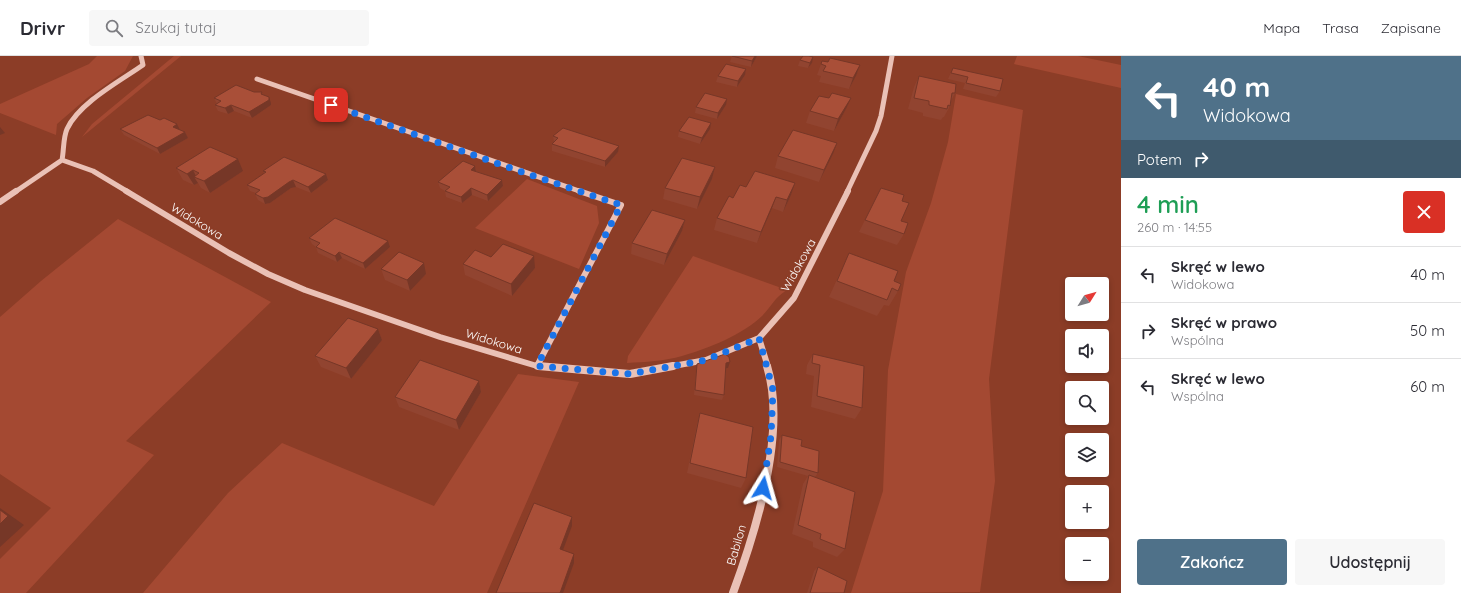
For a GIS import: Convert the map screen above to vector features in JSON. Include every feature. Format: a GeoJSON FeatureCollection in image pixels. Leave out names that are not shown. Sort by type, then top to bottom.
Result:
{"type":"FeatureCollection","features":[{"type":"Feature","properties":{"kind":"street"},"geometry":{"type":"LineString","coordinates":[[0,202],[62,160],[67,129],[78,115],[107,91],[143,65],[141,56]]}},
{"type":"Feature","properties":{"kind":"street","name":"Widokowa"},"geometry":{"type":"LineString","coordinates":[[62,160],[93,171],[229,253],[268,274],[305,290],[440,337],[537,366],[630,374],[706,360],[759,338],[794,298],[850,187],[881,116],[892,56]]}},
{"type":"Feature","properties":{"kind":"street"},"geometry":{"type":"LineString","coordinates":[[257,79],[621,205],[537,366]]}},
{"type":"Feature","properties":{"kind":"street","name":"Babilon"},"geometry":{"type":"LineString","coordinates":[[733,593],[742,568],[763,488],[771,436],[773,390],[759,338]]}},
{"type":"Feature","properties":{"kind":"shaded area"},"geometry":{"type":"Polygon","coordinates":[[[97,56],[133,56],[125,71],[87,98],[57,124],[56,135],[0,113],[0,104],[89,64],[97,56]]]}},
{"type":"Feature","properties":{"kind":"shaded area"},"geometry":{"type":"Polygon","coordinates":[[[174,56],[181,56],[82,137],[92,124],[174,56]]]}},
{"type":"Feature","properties":{"kind":"shaded area"},"geometry":{"type":"Polygon","coordinates":[[[1017,56],[1078,56],[1121,65],[1121,88],[1014,64],[1017,56]]]}},
{"type":"Feature","properties":{"kind":"shaded area"},"geometry":{"type":"Polygon","coordinates":[[[956,94],[1023,110],[989,379],[995,481],[980,592],[851,593],[883,491],[888,370],[906,272],[931,203],[948,142],[956,94]]]}},
{"type":"Feature","properties":{"kind":"shaded area"},"geometry":{"type":"Polygon","coordinates":[[[527,179],[597,206],[599,223],[579,269],[475,228],[527,179]]]}},
{"type":"Feature","properties":{"kind":"shaded area"},"geometry":{"type":"Polygon","coordinates":[[[118,219],[271,302],[126,441],[154,455],[26,593],[0,593],[0,559],[51,508],[0,474],[0,317],[41,281],[118,219]]]}},
{"type":"Feature","properties":{"kind":"shaded area"},"geometry":{"type":"Polygon","coordinates":[[[693,256],[787,290],[773,302],[762,316],[754,323],[725,340],[675,358],[627,363],[628,356],[693,256]]]}},
{"type":"Feature","properties":{"kind":"shaded area"},"geometry":{"type":"Polygon","coordinates":[[[518,374],[579,382],[487,593],[143,593],[228,493],[282,443],[434,506],[518,374]]]}},
{"type":"Feature","properties":{"kind":"building"},"geometry":{"type":"Polygon","coordinates":[[[732,56],[755,56],[752,61],[732,56]]]}},
{"type":"Feature","properties":{"kind":"building"},"geometry":{"type":"Polygon","coordinates":[[[803,56],[813,57],[810,63],[800,60],[803,56]]]}},
{"type":"Feature","properties":{"kind":"building"},"geometry":{"type":"Polygon","coordinates":[[[830,58],[860,65],[853,78],[823,71],[826,66],[821,64],[822,61],[828,62],[830,58]]]}},
{"type":"Feature","properties":{"kind":"building"},"geometry":{"type":"Polygon","coordinates":[[[726,64],[746,69],[738,81],[718,76],[726,64]]]}},
{"type":"Feature","properties":{"kind":"building"},"geometry":{"type":"Polygon","coordinates":[[[953,68],[1003,79],[1000,91],[966,83],[968,77],[951,73],[953,68]]]}},
{"type":"Feature","properties":{"kind":"building"},"geometry":{"type":"Polygon","coordinates":[[[919,76],[956,84],[955,93],[952,93],[950,106],[948,105],[947,109],[929,105],[929,101],[914,98],[919,76]]]}},
{"type":"Feature","properties":{"kind":"building"},"geometry":{"type":"Polygon","coordinates":[[[236,85],[254,92],[262,92],[261,94],[269,97],[269,100],[249,112],[231,105],[225,108],[215,105],[221,101],[214,98],[236,85]]]}},
{"type":"Feature","properties":{"kind":"building"},"geometry":{"type":"Polygon","coordinates":[[[705,93],[727,99],[718,113],[696,107],[705,93]]]}},
{"type":"Feature","properties":{"kind":"building"},"geometry":{"type":"Polygon","coordinates":[[[832,93],[851,98],[838,119],[810,111],[819,96],[829,98],[832,93]]]}},
{"type":"Feature","properties":{"kind":"building"},"geometry":{"type":"Polygon","coordinates":[[[148,115],[160,120],[164,118],[177,124],[173,127],[185,132],[157,148],[120,129],[148,115]]]}},
{"type":"Feature","properties":{"kind":"building"},"geometry":{"type":"Polygon","coordinates":[[[689,117],[711,123],[702,138],[679,131],[689,117]]]}},
{"type":"Feature","properties":{"kind":"building"},"geometry":{"type":"Polygon","coordinates":[[[563,128],[619,146],[605,161],[552,144],[558,138],[553,136],[563,128]]]}},
{"type":"Feature","properties":{"kind":"building"},"geometry":{"type":"Polygon","coordinates":[[[793,130],[837,143],[824,170],[778,156],[793,130]]]}},
{"type":"Feature","properties":{"kind":"building"},"geometry":{"type":"Polygon","coordinates":[[[210,147],[238,159],[204,181],[194,177],[199,173],[193,170],[187,174],[176,168],[210,147]]]}},
{"type":"Feature","properties":{"kind":"building"},"geometry":{"type":"Polygon","coordinates":[[[284,157],[326,174],[308,187],[293,180],[268,197],[263,198],[255,194],[260,190],[247,185],[266,172],[263,171],[284,157]]]}},
{"type":"Feature","properties":{"kind":"building"},"geometry":{"type":"Polygon","coordinates":[[[682,158],[715,167],[700,197],[665,188],[682,158]]]}},
{"type":"Feature","properties":{"kind":"building"},"geometry":{"type":"Polygon","coordinates":[[[463,161],[475,166],[471,170],[502,180],[487,195],[471,188],[461,197],[445,191],[450,187],[438,182],[463,161]]]}},
{"type":"Feature","properties":{"kind":"building"},"geometry":{"type":"Polygon","coordinates":[[[755,171],[795,183],[787,200],[776,197],[761,232],[717,218],[729,196],[733,198],[740,185],[746,187],[755,171]]]}},
{"type":"Feature","properties":{"kind":"building"},"geometry":{"type":"Polygon","coordinates":[[[881,188],[904,195],[902,201],[909,203],[901,221],[908,223],[904,234],[865,220],[881,188]]]}},
{"type":"Feature","properties":{"kind":"building"},"geometry":{"type":"Polygon","coordinates":[[[652,210],[685,220],[667,254],[632,243],[652,210]]]}},
{"type":"Feature","properties":{"kind":"building"},"geometry":{"type":"Polygon","coordinates":[[[335,218],[388,241],[363,263],[339,252],[335,256],[316,247],[320,243],[309,238],[335,218]]]}},
{"type":"Feature","properties":{"kind":"building"},"geometry":{"type":"Polygon","coordinates":[[[503,244],[534,256],[511,284],[463,264],[475,250],[491,257],[503,244]]]}},
{"type":"Feature","properties":{"kind":"building"},"geometry":{"type":"Polygon","coordinates":[[[399,252],[424,263],[407,280],[381,269],[399,252]]]}},
{"type":"Feature","properties":{"kind":"building"},"geometry":{"type":"Polygon","coordinates":[[[849,253],[898,271],[894,281],[901,284],[898,291],[892,288],[887,300],[837,281],[849,253]]]}},
{"type":"Feature","properties":{"kind":"building"},"geometry":{"type":"Polygon","coordinates":[[[348,318],[378,329],[346,368],[315,356],[348,318]]]}},
{"type":"Feature","properties":{"kind":"building"},"geometry":{"type":"Polygon","coordinates":[[[725,354],[729,357],[730,362],[726,363],[724,395],[695,390],[697,364],[725,354]]]}},
{"type":"Feature","properties":{"kind":"building"},"geometry":{"type":"Polygon","coordinates":[[[813,354],[864,366],[862,408],[817,396],[820,365],[812,363],[813,354]]]}},
{"type":"Feature","properties":{"kind":"building"},"geometry":{"type":"Polygon","coordinates":[[[420,360],[479,381],[456,420],[395,397],[420,360]]]}},
{"type":"Feature","properties":{"kind":"building"},"geometry":{"type":"Polygon","coordinates":[[[700,413],[753,427],[746,478],[690,463],[700,413]]]}},
{"type":"Feature","properties":{"kind":"building"},"geometry":{"type":"Polygon","coordinates":[[[782,435],[802,440],[801,446],[819,451],[818,473],[780,462],[782,435]]]}},
{"type":"Feature","properties":{"kind":"building"},"geometry":{"type":"Polygon","coordinates":[[[809,475],[855,492],[845,549],[820,539],[821,534],[798,525],[809,475]]]}},
{"type":"Feature","properties":{"kind":"building"},"geometry":{"type":"Polygon","coordinates":[[[534,503],[572,517],[560,549],[574,554],[560,593],[496,593],[534,503]]]}},
{"type":"Feature","properties":{"kind":"building"},"geometry":{"type":"Polygon","coordinates":[[[0,510],[8,516],[0,524],[0,510]]]}},
{"type":"Feature","properties":{"kind":"building"},"geometry":{"type":"Polygon","coordinates":[[[818,567],[847,581],[844,593],[810,593],[818,567]]]}},
{"type":"Feature","properties":{"kind":"route"},"geometry":{"type":"LineString","coordinates":[[331,105],[621,205],[537,366],[630,374],[706,360],[759,338],[773,390],[771,436],[763,488]]}}]}
